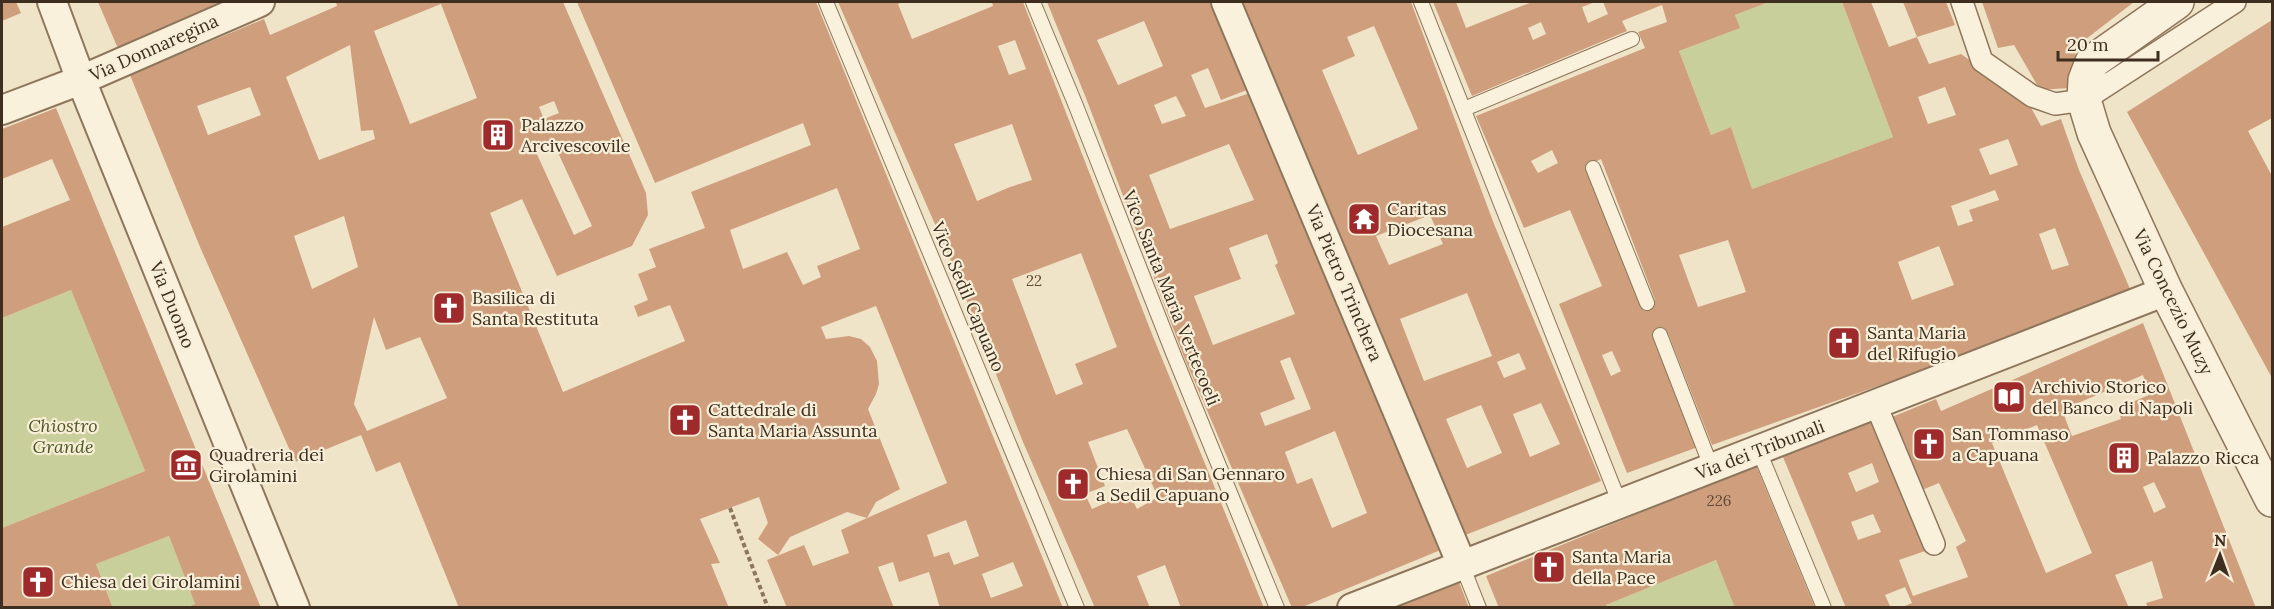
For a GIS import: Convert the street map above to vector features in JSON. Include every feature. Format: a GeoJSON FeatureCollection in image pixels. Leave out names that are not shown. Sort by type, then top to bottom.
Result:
{"type":"FeatureCollection","features":[{"type":"Feature","properties":{"kind":"street","name":"Via Duomo"},"geometry":{"type":"LineString","coordinates":[[52,2],[81,80],[295,608]]}},
{"type":"Feature","properties":{"kind":"street","name":"Via Donnaregina"},"geometry":{"type":"LineString","coordinates":[[2,110],[81,80],[260,2]]}},
{"type":"Feature","properties":{"kind":"street","name":"Via Pietro Trinchera"},"geometry":{"type":"LineString","coordinates":[[1226,2],[1462,565]]}},
{"type":"Feature","properties":{"kind":"street"},"geometry":{"type":"LineString","coordinates":[[1962,2],[1982,61],[2032,96],[2055,104],[2084,100],[2235,2]]}},
{"type":"Feature","properties":{"kind":"street"},"geometry":{"type":"LineString","coordinates":[[2084,100],[2085,80],[2092,62],[2177,2]]}},
{"type":"Feature","properties":{"kind":"street","name":"Via Concezio Muzy"},"geometry":{"type":"LineString","coordinates":[[2084,100],[2094,133],[2166,291],[2272,500]]}},
{"type":"Feature","properties":{"kind":"street","name":"Via dei Tribunali"},"geometry":{"type":"LineString","coordinates":[[1352,608],[2166,291]]}},
{"type":"Feature","properties":{"kind":"street"},"geometry":{"type":"LineString","coordinates":[[1876,405],[1934,544]]}},
{"type":"Feature","properties":{"kind":"lane","name":"Vico Sedil Capuano"},"geometry":{"type":"LineString","coordinates":[[826,2],[1077,608]]}},
{"type":"Feature","properties":{"kind":"lane","name":"Vico Santa Maria Vertecoeli"},"geometry":{"type":"LineString","coordinates":[[1033,2],[1277,608]]}},
{"type":"Feature","properties":{"kind":"lane"},"geometry":{"type":"LineString","coordinates":[[1421,2],[1542,302],[1620,504]]}},
{"type":"Feature","properties":{"kind":"lane"},"geometry":{"type":"LineString","coordinates":[[1464,109],[1632,39]]}},
{"type":"Feature","properties":{"kind":"lane"},"geometry":{"type":"LineString","coordinates":[[1593,168],[1647,303]]}},
{"type":"Feature","properties":{"kind":"lane"},"geometry":{"type":"LineString","coordinates":[[1660,335],[1712,469]]}},
{"type":"Feature","properties":{"kind":"lane"},"geometry":{"type":"LineString","coordinates":[[1759,451],[1824,608]]}},
{"type":"Feature","properties":{"kind":"lane"},"geometry":{"type":"LineString","coordinates":[[1462,565],[1479,608]]}},
{"type":"Feature","properties":{"kind":"path"},"geometry":{"type":"LineString","coordinates":[[730,508],[768,608]]}},
{"type":"Feature","properties":{"kind":"green space"},"geometry":{"type":"Polygon","coordinates":[[[1769,2],[1842,2],[1893,137],[1752,189],[1731,127],[1711,135],[1679,51],[1739,28],[1735,15],[1769,2]]]}},
{"type":"Feature","properties":{"kind":"green space","name":"Chiostro Grande"},"geometry":{"type":"Polygon","coordinates":[[[71,290],[145,471],[2,528],[2,318],[71,290]]]}},
{"type":"Feature","properties":{"kind":"green space"},"geometry":{"type":"Polygon","coordinates":[[[169,536],[195,604],[185,607],[113,607],[96,564],[169,536]]]}},
{"type":"Feature","properties":{"kind":"green space"},"geometry":{"type":"Polygon","coordinates":[[[1716,560],[1735,607],[1608,608],[1606,605],[1716,560]]]}},
{"type":"Feature","properties":{"kind":"building"},"geometry":{"type":"Polygon","coordinates":[[[2,2],[16,2],[21,13],[2,21],[2,2]]]}},
{"type":"Feature","properties":{"kind":"building"},"geometry":{"type":"Polygon","coordinates":[[[98,2],[241,2],[119,51],[98,2]]]}},
{"type":"Feature","properties":{"kind":"building"},"geometry":{"type":"Polygon","coordinates":[[[336,2],[563,2],[646,193],[648,215],[632,246],[557,276],[522,199],[490,213],[563,392],[685,341],[670,305],[638,317],[634,306],[648,300],[638,274],[656,267],[649,249],[705,228],[691,192],[811,145],[803,123],[655,183],[577,2],[816,2],[1063,608],[940,608],[929,572],[899,582],[893,562],[878,567],[894,608],[787,608],[767,560],[804,545],[813,566],[849,553],[841,530],[867,518],[847,512],[790,537],[778,555],[758,539],[768,523],[759,497],[700,519],[720,563],[711,564],[729,608],[459,608],[400,462],[376,472],[361,435],[295,462],[200,247],[130,75],[264,19],[270,35],[337,6],[336,2]],[[441,4],[374,31],[410,124],[477,98],[441,4]],[[350,45],[286,77],[319,160],[375,139],[373,130],[361,131],[350,45]],[[250,87],[197,106],[208,135],[261,115],[250,87]],[[554,101],[539,107],[544,119],[559,113],[554,101]],[[553,142],[535,150],[574,235],[592,226],[553,142]],[[837,188],[730,230],[743,269],[787,252],[803,285],[821,277],[817,266],[860,249],[837,188]],[[344,216],[294,236],[312,289],[358,267],[344,216]],[[876,306],[821,327],[826,339],[849,336],[861,339],[870,347],[877,361],[879,384],[868,409],[900,489],[876,502],[867,518],[947,483],[876,306]],[[374,317],[354,404],[367,431],[447,398],[420,337],[386,350],[374,317]],[[966,520],[927,535],[934,557],[949,552],[954,565],[979,556],[966,520]],[[1013,562],[982,574],[991,598],[1023,586],[1013,562]]]}},
{"type":"Feature","properties":{"kind":"building"},"geometry":{"type":"Polygon","coordinates":[[[838,2],[904,2],[898,4],[912,39],[993,6],[992,2],[1023,2],[1152,334],[1264,608],[1181,608],[1165,565],[1137,576],[1150,608],[1095,608],[1023,442],[951,261],[838,2]],[[1015,40],[998,46],[1009,75],[1026,69],[1015,40]],[[1012,124],[954,144],[977,201],[1032,180],[1012,124]],[[1081,253],[1012,279],[1056,395],[1083,384],[1075,364],[1117,347],[1081,253]],[[1127,429],[1088,442],[1105,486],[1085,494],[1092,509],[1129,493],[1137,509],[1158,497],[1127,429]]]}},
{"type":"Feature","properties":{"kind":"building"},"geometry":{"type":"Polygon","coordinates":[[[1047,2],[1212,2],[1247,90],[1221,100],[1208,68],[1191,75],[1205,108],[1250,93],[1443,549],[1300,608],[1292,608],[1184,357],[1086,98],[1047,2]],[[1144,21],[1097,40],[1118,85],[1163,66],[1144,21]],[[1176,96],[1154,105],[1162,124],[1186,116],[1176,96]],[[1229,144],[1149,175],[1170,229],[1254,200],[1229,144]],[[1267,234],[1229,248],[1241,279],[1194,296],[1213,345],[1295,314],[1275,265],[1278,263],[1267,234]],[[1290,357],[1280,361],[1295,399],[1260,413],[1265,426],[1311,409],[1290,357]],[[1335,431],[1285,452],[1297,484],[1312,478],[1332,528],[1367,513],[1335,431]]]}},
{"type":"Feature","properties":{"kind":"building"},"geometry":{"type":"Polygon","coordinates":[[[1242,2],[1411,2],[1494,224],[1601,481],[1463,536],[1320,208],[1242,2]],[[1374,26],[1347,37],[1355,56],[1322,70],[1358,155],[1418,129],[1374,26]],[[1430,215],[1376,236],[1389,265],[1443,244],[1430,215]],[[1467,293],[1400,319],[1424,381],[1492,356],[1467,293]],[[1519,353],[1497,362],[1504,378],[1526,369],[1519,353]],[[1541,403],[1513,414],[1530,457],[1560,444],[1541,403]],[[1481,405],[1446,419],[1467,468],[1502,453],[1481,405]]]}},
{"type":"Feature","properties":{"kind":"building"},"geometry":{"type":"Polygon","coordinates":[[[1433,2],[1456,2],[1466,28],[1532,2],[1595,2],[1582,7],[1588,23],[1608,14],[1603,2],[1769,2],[1735,15],[1740,28],[1679,51],[1711,135],[1731,127],[1752,189],[1893,137],[1842,2],[1871,2],[1889,47],[1917,37],[1929,64],[1961,54],[2027,100],[2041,126],[2061,119],[2079,170],[2130,289],[1892,381],[1712,445],[1668,333],[1654,337],[1698,447],[1627,473],[1559,304],[1602,286],[1570,210],[1524,228],[1476,116],[1645,48],[1638,32],[1667,22],[1662,5],[1622,21],[1627,31],[1472,96],[1433,2]],[[1541,22],[1528,28],[1533,40],[1546,34],[1541,22]],[[1945,87],[1918,97],[1928,124],[1956,115],[1945,87]],[[2008,139],[1979,149],[1990,175],[2018,165],[2008,139]],[[1552,150],[1531,161],[1538,173],[1558,163],[1552,150]],[[1601,159],[1585,167],[1641,305],[1655,300],[1601,159]],[[1995,190],[1951,206],[1958,226],[1973,221],[1969,210],[1999,200],[1995,190]],[[2055,228],[2039,234],[2052,270],[2069,265],[2055,228]],[[1728,240],[1679,255],[1698,307],[1746,292],[1728,240]],[[1939,246],[1898,262],[1912,300],[1954,285],[1939,246]],[[1612,351],[1602,355],[1611,376],[1621,371],[1612,351]]]}},
{"type":"Feature","properties":{"kind":"building"},"geometry":{"type":"Polygon","coordinates":[[[1903,2],[1946,2],[1955,25],[1917,37],[1903,2]]]}},
{"type":"Feature","properties":{"kind":"building"},"geometry":{"type":"Polygon","coordinates":[[[1982,2],[2134,2],[2077,46],[2069,88],[2040,90],[2014,45],[1998,48],[1982,2]]]}},
{"type":"Feature","properties":{"kind":"building"},"geometry":{"type":"Polygon","coordinates":[[[2272,20],[2272,118],[2248,131],[2272,176],[2272,378],[2127,112],[2272,20]]]}},
{"type":"Feature","properties":{"kind":"building"},"geometry":{"type":"Polygon","coordinates":[[[56,108],[261,608],[185,608],[195,604],[169,536],[96,564],[113,608],[2,608],[2,528],[145,471],[71,290],[2,318],[2,227],[70,200],[52,159],[2,179],[2,129],[56,108]]]}},
{"type":"Feature","properties":{"kind":"building","name":"Palazzo Ricca"},"geometry":{"type":"Polygon","coordinates":[[[2143,323],[2256,608],[2148,608],[2146,603],[2163,598],[2152,561],[2115,575],[2129,608],[1900,608],[1912,603],[1905,587],[1885,595],[1891,608],[1846,608],[1783,457],[1873,421],[1928,550],[1899,560],[1913,596],[1968,577],[1956,547],[1966,541],[1939,483],[1922,490],[1892,417],[1936,399],[1941,411],[2143,323]],[[2143,375],[2062,410],[2072,436],[2121,419],[2118,408],[2149,395],[2143,375]],[[2037,425],[1992,443],[2046,573],[2092,553],[2037,425]],[[1872,463],[1848,473],[1856,492],[1879,482],[1872,463]],[[2154,482],[2143,487],[2154,513],[2166,507],[2154,482]],[[1873,514],[1851,522],[1858,540],[1881,532],[1873,514]]]}},
{"type":"Feature","properties":{"kind":"building"},"geometry":{"type":"Polygon","coordinates":[[[1756,465],[1815,608],[1735,608],[1716,560],[1606,605],[1608,608],[1499,608],[1486,576],[1756,465]]]}},
{"type":"Feature","properties":{"kind":"building"},"geometry":{"type":"Polygon","coordinates":[[[1459,582],[1469,608],[1395,608],[1395,607],[1459,582]]]}},
{"type":"Feature","properties":{"kind":"place","name":"Palazzo Arcivescovile"},"geometry":{"type":"Point","coordinates":[498,135]}},
{"type":"Feature","properties":{"kind":"place","name":"Caritas Diocesana"},"geometry":{"type":"Point","coordinates":[1364,219]}},
{"type":"Feature","properties":{"kind":"place","name":"Basilica di Santa Restituta"},"geometry":{"type":"Point","coordinates":[449,308]}},
{"type":"Feature","properties":{"kind":"place","name":"Santa Maria del Rifugio"},"geometry":{"type":"Point","coordinates":[1844,343]}},
{"type":"Feature","properties":{"kind":"place","name":"Archivio Storico del Banco di Napoli"},"geometry":{"type":"Point","coordinates":[2009,397]}},
{"type":"Feature","properties":{"kind":"place","name":"Cattedrale di Santa Maria Assunta"},"geometry":{"type":"Point","coordinates":[685,420]}},
{"type":"Feature","properties":{"kind":"place","name":"San Tommaso a Capuana"},"geometry":{"type":"Point","coordinates":[1929,444]}},
{"type":"Feature","properties":{"kind":"place","name":"Palazzo Ricca"},"geometry":{"type":"Point","coordinates":[2124,458]}},
{"type":"Feature","properties":{"kind":"place","name":"Quadreria dei Girolamini"},"geometry":{"type":"Point","coordinates":[186,465]}},
{"type":"Feature","properties":{"kind":"place","name":"Chiesa di San Gennaro a Sedil Capuano"},"geometry":{"type":"Point","coordinates":[1073,484]}},
{"type":"Feature","properties":{"kind":"place","name":"Santa Maria della Pace"},"geometry":{"type":"Point","coordinates":[1549,567]}},
{"type":"Feature","properties":{"kind":"place","name":"Chiesa dei Girolamini"},"geometry":{"type":"Point","coordinates":[38,582]}}]}
